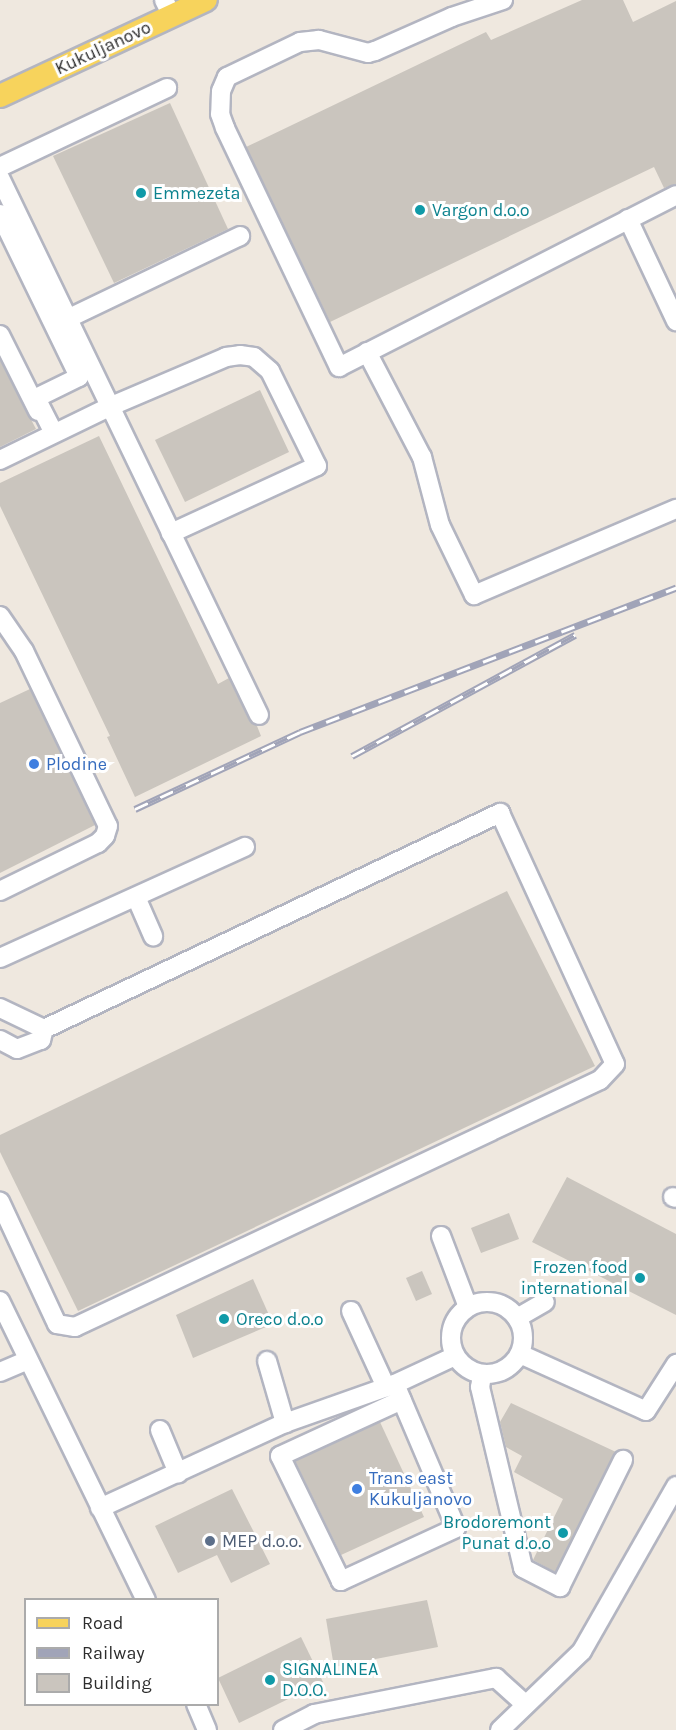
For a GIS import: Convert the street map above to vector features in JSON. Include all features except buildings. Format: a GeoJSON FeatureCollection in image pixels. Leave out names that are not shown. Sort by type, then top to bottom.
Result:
{"type":"FeatureCollection","features":[{"type":"Feature","properties":{"kind":"main road","name":"Kukuljanovo"},"geometry":{"type":"LineString","coordinates":[[0,96],[187,4]]}},
{"type":"Feature","properties":{"kind":"street"},"geometry":{"type":"LineString","coordinates":[[503,0],[452,16],[368,53],[319,40],[300,42],[226,77],[221,91],[220,114],[225,128],[339,367],[676,195]]}},
{"type":"Feature","properties":{"kind":"street"},"geometry":{"type":"LineString","coordinates":[[0,167],[167,88]]}},
{"type":"Feature","properties":{"kind":"street"},"geometry":{"type":"LineString","coordinates":[[0,178],[12,237],[67,319],[259,715]]}},
{"type":"Feature","properties":{"kind":"street"},"geometry":{"type":"LineString","coordinates":[[0,214],[79,377],[36,398],[52,434]]}},
{"type":"Feature","properties":{"kind":"street"},"geometry":{"type":"LineString","coordinates":[[628,219],[676,321]]}},
{"type":"Feature","properties":{"kind":"street"},"geometry":{"type":"LineString","coordinates":[[67,319],[240,236]]}},
{"type":"Feature","properties":{"kind":"street"},"geometry":{"type":"LineString","coordinates":[[0,335],[52,434]]}},
{"type":"Feature","properties":{"kind":"street"},"geometry":{"type":"LineString","coordinates":[[367,352],[422,457],[440,525],[474,595],[676,509]]}},
{"type":"Feature","properties":{"kind":"street"},"geometry":{"type":"LineString","coordinates":[[0,460],[109,407],[226,357],[248,355],[259,360],[270,371],[317,466],[171,533]]}},
{"type":"Feature","properties":{"kind":"street"},"geometry":{"type":"LineString","coordinates":[[0,616],[24,651],[108,826],[105,836],[98,843],[0,891]]}},
{"type":"Feature","properties":{"kind":"street"},"geometry":{"type":"LineString","coordinates":[[0,1040],[17,1049],[41,1040],[44,1029],[500,813],[615,1064],[600,1080],[75,1327],[57,1324],[0,1202]]}},
{"type":"Feature","properties":{"kind":"street"},"geometry":{"type":"LineString","coordinates":[[0,958],[245,847]]}},
{"type":"Feature","properties":{"kind":"street"},"geometry":{"type":"LineString","coordinates":[[136,897],[153,936]]}},
{"type":"Feature","properties":{"kind":"street"},"geometry":{"type":"LineString","coordinates":[[0,1008],[44,1029]]}},
{"type":"Feature","properties":{"kind":"street"},"geometry":{"type":"LineString","coordinates":[[441,1236],[468,1307]]}},
{"type":"Feature","properties":{"kind":"street"},"geometry":{"type":"LineString","coordinates":[[0,1301],[145,1598]]}},
{"type":"Feature","properties":{"kind":"street"},"geometry":{"type":"LineString","coordinates":[[485,1301],[497,1303],[517,1318],[522,1329],[520,1354],[505,1370],[482,1375],[471,1372],[455,1356],[450,1332],[454,1320],[468,1307],[485,1301]]}},
{"type":"Feature","properties":{"kind":"street"},"geometry":{"type":"LineString","coordinates":[[517,1318],[545,1302]]}},
{"type":"Feature","properties":{"kind":"street"},"geometry":{"type":"LineString","coordinates":[[351,1311],[395,1390],[456,1528],[341,1581],[280,1456],[395,1390],[455,1356]]}},
{"type":"Feature","properties":{"kind":"street"},"geometry":{"type":"LineString","coordinates":[[520,1354],[646,1411],[676,1364]]}},
{"type":"Feature","properties":{"kind":"street"},"geometry":{"type":"LineString","coordinates":[[0,1372],[28,1360]]}},
{"type":"Feature","properties":{"kind":"street"},"geometry":{"type":"LineString","coordinates":[[267,1361],[285,1422]]}},
{"type":"Feature","properties":{"kind":"street"},"geometry":{"type":"LineString","coordinates":[[482,1375],[480,1388],[523,1568],[560,1587],[623,1461]]}},
{"type":"Feature","properties":{"kind":"street"},"geometry":{"type":"LineString","coordinates":[[100,1508],[285,1422],[395,1390]]}},
{"type":"Feature","properties":{"kind":"street"},"geometry":{"type":"LineString","coordinates":[[160,1430],[178,1473]]}},
{"type":"Feature","properties":{"kind":"street"},"geometry":{"type":"LineString","coordinates":[[500,1730],[582,1651],[676,1486]]}},
{"type":"Feature","properties":{"kind":"street"},"geometry":{"type":"LineString","coordinates":[[283,1730],[314,1714],[496,1678],[526,1705]]}},
{"type":"Feature","properties":{"kind":"street"},"geometry":{"type":"LineString","coordinates":[[197,1706],[207,1730]]}},
{"type":"Feature","properties":{"kind":"railway"},"geometry":{"type":"LineString","coordinates":[[135,809],[300,732],[676,588]]}},
{"type":"Feature","properties":{"kind":"railway"},"geometry":{"type":"LineString","coordinates":[[352,756],[575,635]]}},
{"type":"Feature","properties":{"kind":"place","name":"Emmezeta"},"geometry":{"type":"Point","coordinates":[141,193]}},
{"type":"Feature","properties":{"kind":"place","name":"Vargon d.o.o"},"geometry":{"type":"Point","coordinates":[420,210]}},
{"type":"Feature","properties":{"kind":"place","name":"Plodine"},"geometry":{"type":"Point","coordinates":[34,764]}},
{"type":"Feature","properties":{"kind":"place","name":"Frozen food international"},"geometry":{"type":"Point","coordinates":[640,1278]}},
{"type":"Feature","properties":{"kind":"place","name":"Oreco d.o.o"},"geometry":{"type":"Point","coordinates":[224,1319]}},
{"type":"Feature","properties":{"kind":"place","name":"Trans east Kukuljanovo"},"geometry":{"type":"Point","coordinates":[357,1489]}},
{"type":"Feature","properties":{"kind":"place","name":"Brodoremont Punat d.o.o"},"geometry":{"type":"Point","coordinates":[563,1533]}},
{"type":"Feature","properties":{"kind":"place","name":"MEP d.o.o."},"geometry":{"type":"Point","coordinates":[210,1541]}},
{"type":"Feature","properties":{"kind":"place","name":"SIGNALINEA D.O.O."},"geometry":{"type":"Point","coordinates":[270,1680]}}]}
